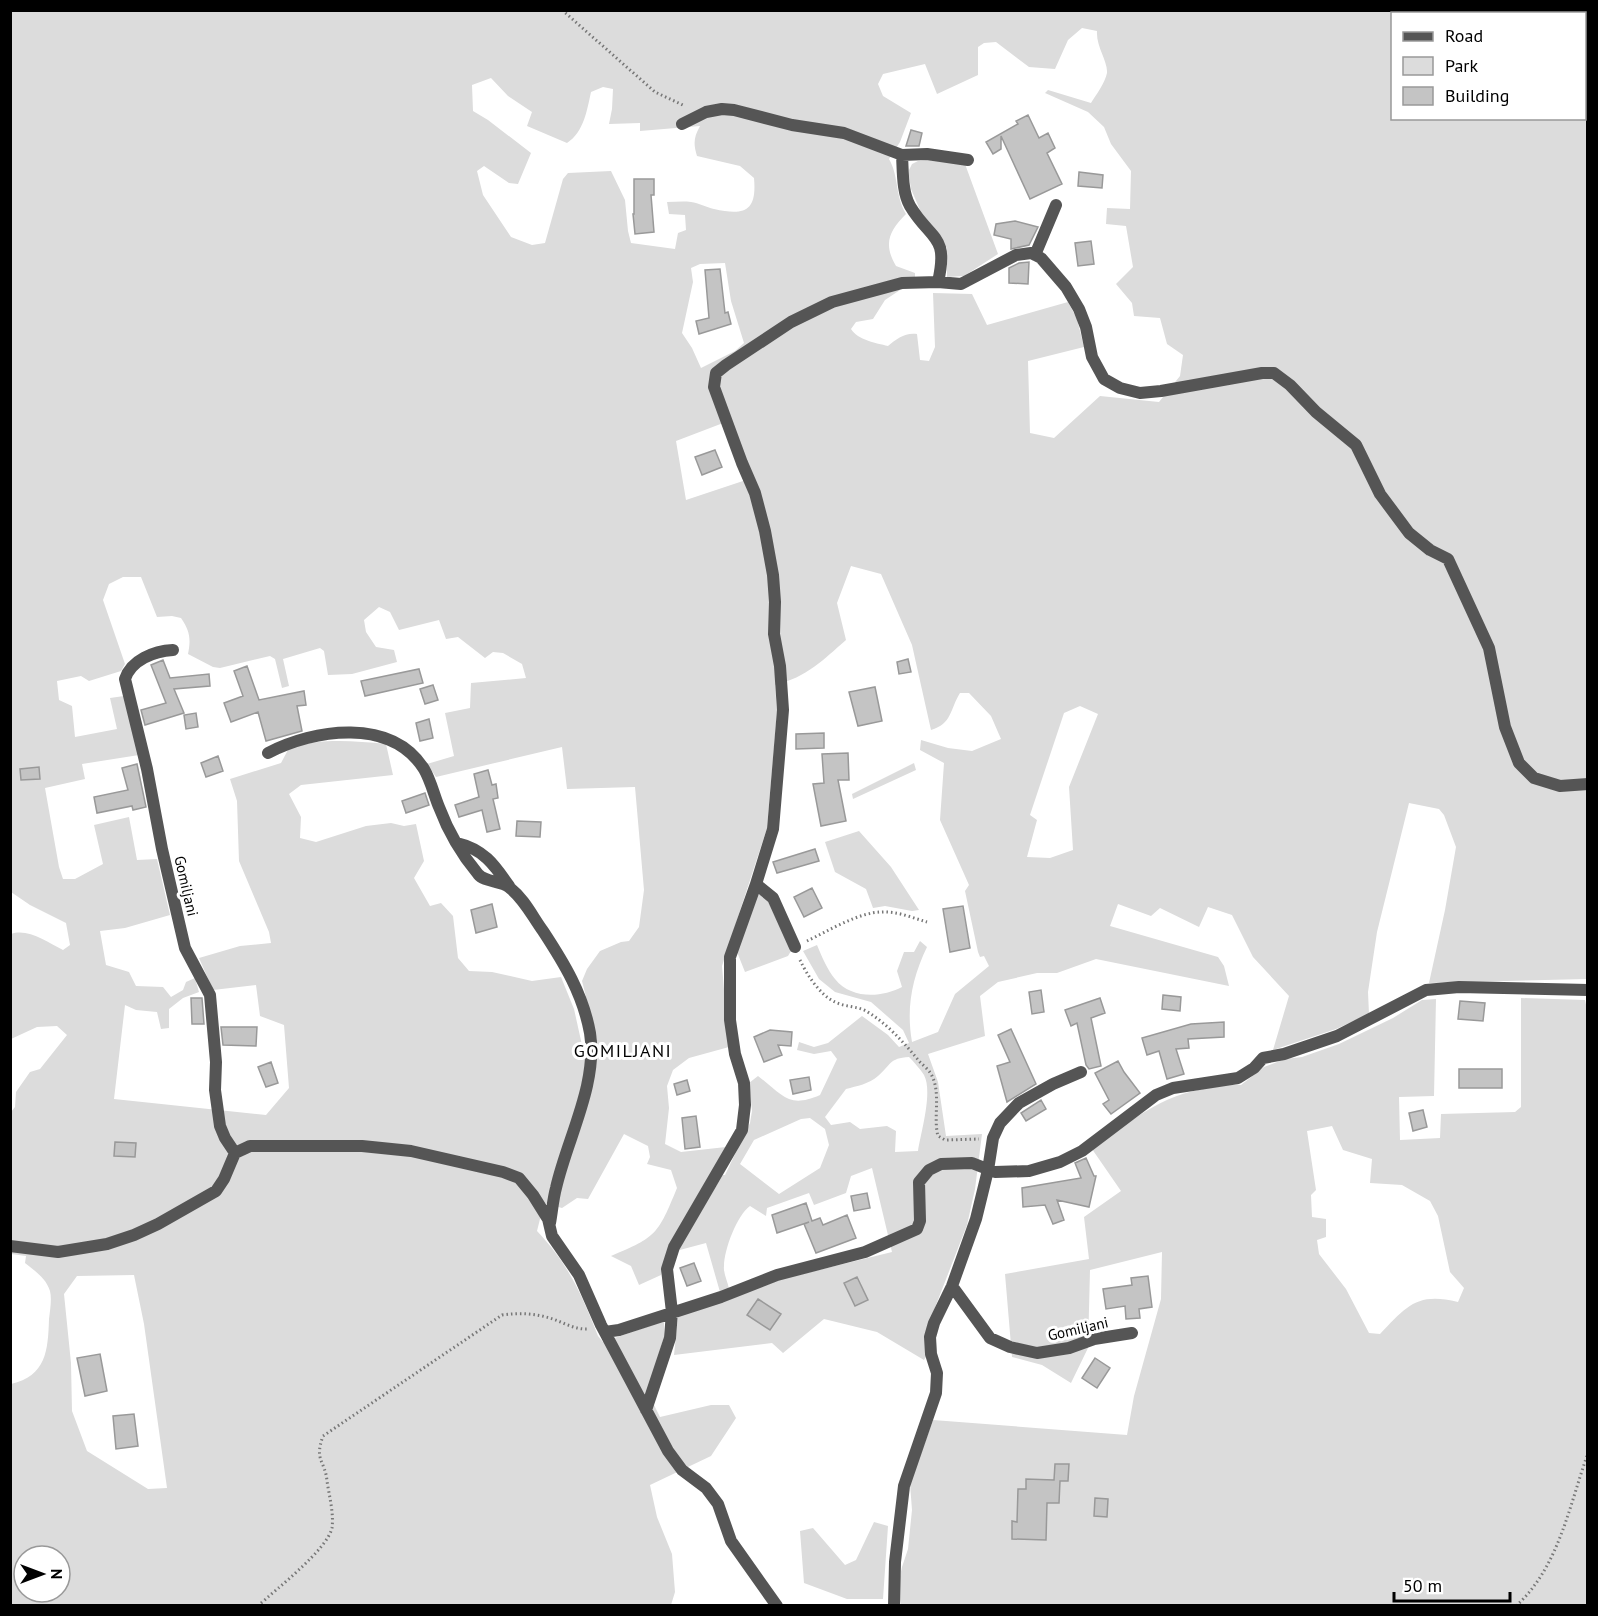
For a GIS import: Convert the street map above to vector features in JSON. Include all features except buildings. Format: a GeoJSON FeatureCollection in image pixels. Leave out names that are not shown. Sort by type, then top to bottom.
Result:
{"type":"FeatureCollection","features":[{"type":"Feature","properties":{"kind":"street"},"geometry":{"type":"LineString","coordinates":[[682,124],[706,112],[722,109],[734,110],[792,125],[844,133],[902,155],[927,154],[968,160]]}},
{"type":"Feature","properties":{"kind":"street"},"geometry":{"type":"LineString","coordinates":[[902,155],[904,185],[909,205],[936,239],[941,249],[942,263],[938,282]]}},
{"type":"Feature","properties":{"kind":"street"},"geometry":{"type":"LineString","coordinates":[[1035,255],[1056,205]]}},
{"type":"Feature","properties":{"kind":"street"},"geometry":{"type":"LineString","coordinates":[[646,1410],[670,1338],[672,1312],[667,1269],[674,1247],[742,1130],[746,1105],[744,1083],[735,1054],[730,1020],[730,957],[773,829],[783,710],[780,666],[774,634],[773,575],[765,531],[755,493],[714,387],[716,373],[726,364],[791,322],[832,302],[902,283],[961,284],[1016,255],[1031,253],[1041,258],[1066,287],[1079,309],[1086,327],[1092,357],[1104,379],[1120,388],[1140,393],[1274,373],[1356,445],[1380,494],[1409,533],[1431,550],[1448,559],[1489,648],[1505,727],[1519,763],[1534,778],[1560,786],[1587,784]]}},
{"type":"Feature","properties":{"kind":"street","name":"Gomiljani"},"geometry":{"type":"LineString","coordinates":[[173,650],[162,651],[133,665],[128,670],[125,679],[147,769],[164,860],[185,948],[210,995],[216,1062],[215,1090],[220,1126],[235,1153]]}},
{"type":"Feature","properties":{"kind":"street"},"geometry":{"type":"LineString","coordinates":[[268,753],[286,744],[313,736],[351,733],[383,737],[396,742],[406,749],[425,770],[440,810],[457,843],[480,877],[509,886]]}},
{"type":"Feature","properties":{"kind":"street"},"geometry":{"type":"LineString","coordinates":[[457,843],[471,846],[485,856],[530,909],[568,970],[583,1003],[590,1035],[590,1068],[556,1187],[550,1223],[552,1236],[579,1275],[603,1328],[668,1451],[682,1470],[706,1488],[718,1504],[731,1541],[777,1605]]}},
{"type":"Feature","properties":{"kind":"street"},"geometry":{"type":"LineString","coordinates":[[756,884],[772,898],[795,947]]}},
{"type":"Feature","properties":{"kind":"street"},"geometry":{"type":"LineString","coordinates":[[603,1328],[619,1330],[721,1297],[777,1275],[865,1252],[904,1236],[917,1229],[920,1221],[919,1182],[923,1174],[941,1164],[972,1163],[995,1173],[1029,1171],[1060,1162],[1090,1145],[1156,1095],[1173,1088],[1238,1078],[1254,1068],[1263,1058],[1284,1054],[1337,1036],[1426,990],[1459,987],[1587,990]]}},
{"type":"Feature","properties":{"kind":"street"},"geometry":{"type":"LineString","coordinates":[[894,1605],[895,1562],[904,1486],[936,1393],[937,1373],[931,1354],[930,1337],[934,1323],[952,1286],[976,1219],[993,1138],[1000,1123],[1019,1103],[1081,1072]]}},
{"type":"Feature","properties":{"kind":"street"},"geometry":{"type":"LineString","coordinates":[[10,1246],[58,1252],[107,1244],[134,1235],[216,1191],[225,1179],[235,1153],[250,1146],[362,1146],[411,1151],[503,1172],[519,1178],[533,1195],[550,1223]]}},
{"type":"Feature","properties":{"kind":"street","name":"Gomiljani"},"geometry":{"type":"LineString","coordinates":[[952,1286],[990,1338],[1010,1347],[1037,1353],[1069,1348],[1094,1339],[1132,1333]]}},
{"type":"Feature","properties":{"kind":"path"},"geometry":{"type":"LineString","coordinates":[[562,10],[655,92],[684,106],[692,106]]}},
{"type":"Feature","properties":{"kind":"path"},"geometry":{"type":"LineString","coordinates":[[927,922],[893,913],[879,912],[839,925],[795,947],[805,969],[826,996],[835,1002],[864,1010],[881,1021],[932,1076],[938,1136],[945,1140],[993,1138]]}},
{"type":"Feature","properties":{"kind":"path"},"geometry":{"type":"LineString","coordinates":[[258,1605],[318,1551],[332,1527],[327,1476],[319,1459],[318,1449],[323,1436],[502,1315],[522,1313],[548,1317],[585,1330],[603,1328]]}},
{"type":"Feature","properties":{"kind":"path"},"geometry":{"type":"LineString","coordinates":[[1516,1605],[1540,1578],[1556,1550],[1587,1453]]}},
{"type":"Feature","properties":{"kind":"green space"},"geometry":{"type":"Polygon","coordinates":[[[11,11],[1587,11],[1587,979],[1429,983],[1456,847],[1444,815],[1439,809],[1409,803],[1377,932],[1368,992],[1369,1014],[1336,1029],[1273,1050],[1289,996],[1253,957],[1232,915],[1208,907],[1199,927],[1160,908],[1151,916],[1118,904],[1110,926],[1218,957],[1224,966],[1229,986],[1096,959],[1057,973],[1037,973],[998,982],[980,996],[985,1036],[928,1054],[938,1082],[946,1136],[982,1134],[975,1189],[967,1225],[929,1323],[927,1355],[924,1360],[877,1332],[824,1319],[783,1353],[772,1343],[674,1355],[678,1316],[778,1280],[892,1252],[872,1168],[851,1176],[846,1193],[814,1205],[809,1193],[767,1208],[766,1216],[750,1206],[740,1217],[726,1251],[724,1269],[729,1289],[720,1292],[706,1243],[676,1251],[725,1175],[750,1123],[752,1111],[749,1083],[758,1076],[780,1094],[793,1100],[800,1101],[820,1095],[837,1059],[831,1051],[814,1054],[797,1050],[799,1042],[814,1047],[828,1043],[862,1016],[888,1035],[899,1047],[909,1043],[903,1030],[871,1002],[835,992],[819,979],[803,951],[817,945],[830,971],[842,986],[858,993],[876,995],[902,987],[897,971],[904,952],[914,952],[920,941],[927,947],[917,970],[910,1005],[912,1042],[938,1032],[955,994],[989,966],[984,956],[980,957],[978,952],[965,891],[969,885],[940,820],[944,763],[920,750],[921,740],[948,748],[972,751],[1001,739],[991,716],[969,693],[960,693],[947,720],[931,730],[912,645],[881,574],[851,566],[837,603],[846,640],[805,673],[775,685],[777,711],[767,828],[722,966],[729,1047],[689,1058],[673,1070],[667,1086],[669,1108],[665,1144],[681,1152],[726,1147],[669,1245],[661,1275],[639,1285],[631,1266],[611,1256],[638,1244],[654,1232],[660,1225],[677,1188],[671,1170],[647,1164],[650,1157],[648,1146],[624,1134],[588,1199],[577,1198],[562,1208],[544,1203],[537,1231],[566,1268],[603,1342],[664,1321],[664,1337],[647,1391],[660,1417],[711,1405],[729,1405],[736,1418],[711,1456],[650,1485],[657,1517],[672,1554],[675,1592],[671,1605],[11,1605],[11,1384],[32,1375],[43,1360],[48,1342],[51,1298],[46,1282],[25,1263],[26,1256],[11,1254],[11,1112],[15,1107],[16,1092],[30,1072],[40,1069],[67,1035],[57,1026],[37,1027],[11,1039],[11,934],[31,934],[63,950],[70,945],[66,923],[30,905],[11,892],[11,11]],[[1082,28],[1068,40],[1055,69],[1029,67],[996,42],[984,43],[978,47],[978,75],[937,94],[925,64],[883,74],[878,84],[883,96],[911,113],[900,142],[889,159],[906,214],[895,226],[889,244],[896,266],[915,273],[915,279],[901,280],[900,290],[885,300],[873,319],[856,322],[851,329],[863,338],[888,346],[905,335],[917,334],[920,360],[929,361],[935,347],[933,293],[972,294],[987,325],[1068,302],[1077,319],[1084,347],[1028,361],[1030,433],[1054,438],[1100,396],[1159,402],[1180,376],[1183,355],[1167,344],[1160,318],[1134,316],[1132,303],[1116,284],[1133,267],[1126,226],[1106,224],[1107,208],[1130,209],[1131,171],[1111,144],[1104,127],[1088,112],[1045,93],[1048,90],[1091,103],[1102,85],[1107,73],[1098,43],[1097,31],[1082,28]],[[491,78],[472,85],[473,111],[531,153],[518,184],[509,183],[484,166],[477,171],[483,195],[511,237],[532,245],[545,243],[563,179],[568,173],[611,171],[625,200],[631,243],[675,249],[678,233],[686,230],[685,215],[669,214],[667,202],[691,202],[734,212],[741,211],[751,204],[754,178],[740,166],[697,156],[695,140],[700,126],[640,131],[640,123],[609,124],[613,89],[603,87],[591,92],[581,127],[567,143],[527,126],[532,112],[508,96],[491,78]],[[725,263],[700,264],[691,268],[693,282],[682,333],[701,368],[735,351],[744,343],[731,301],[725,263]],[[731,420],[676,441],[686,500],[752,478],[731,420]],[[123,577],[109,584],[103,600],[125,664],[121,671],[89,681],[81,676],[57,681],[59,700],[72,706],[75,737],[117,729],[110,698],[124,696],[139,755],[82,764],[85,779],[45,788],[59,867],[63,879],[75,879],[103,864],[94,825],[129,817],[137,860],[157,859],[170,915],[125,928],[100,931],[106,965],[129,972],[136,986],[163,987],[171,997],[183,990],[186,982],[195,978],[199,992],[183,998],[169,1009],[169,1028],[161,1029],[157,1012],[136,1010],[125,1005],[114,1099],[266,1115],[289,1088],[284,1025],[260,1016],[256,985],[213,990],[199,958],[240,946],[271,943],[269,932],[239,861],[237,801],[230,779],[281,763],[289,748],[313,743],[349,741],[386,744],[393,775],[301,785],[289,794],[301,817],[300,838],[316,842],[366,826],[391,823],[404,826],[416,824],[424,861],[414,878],[430,906],[441,903],[453,916],[458,958],[469,971],[492,972],[532,981],[561,977],[574,1009],[582,1045],[597,1040],[582,981],[587,969],[600,951],[629,941],[639,927],[644,890],[635,787],[567,789],[562,747],[436,777],[427,764],[454,756],[445,713],[470,708],[471,683],[526,678],[522,664],[503,653],[493,652],[485,658],[458,637],[446,639],[439,620],[399,630],[390,612],[379,607],[364,620],[366,632],[376,647],[394,650],[397,662],[352,674],[328,675],[324,651],[320,648],[283,659],[289,686],[282,688],[275,659],[270,656],[220,668],[213,667],[188,654],[189,635],[181,618],[157,617],[141,577],[123,577]],[[1080,706],[1064,713],[1030,815],[1037,820],[1027,857],[1050,858],[1073,850],[1069,787],[1098,714],[1080,706]],[[909,1057],[894,1061],[871,1081],[846,1089],[825,1117],[831,1125],[850,1122],[860,1129],[887,1126],[896,1131],[895,1152],[918,1151],[927,1091],[924,1075],[909,1057]],[[810,1118],[801,1119],[754,1140],[740,1164],[779,1194],[820,1168],[829,1145],[825,1129],[810,1118]],[[134,1275],[77,1276],[64,1294],[71,1363],[72,1411],[87,1451],[148,1489],[167,1488],[144,1324],[134,1275]]]}},
{"type":"Feature","properties":{"kind":"green space"},"geometry":{"type":"Polygon","coordinates":[[[930,160],[965,164],[998,254],[964,276],[947,277],[947,248],[920,210],[911,189],[909,170],[912,164],[930,160]]]}},
{"type":"Feature","properties":{"kind":"green space"},"geometry":{"type":"Polygon","coordinates":[[[914,763],[916,770],[853,799],[852,794],[914,763]]]}},
{"type":"Feature","properties":{"kind":"green space"},"geometry":{"type":"Polygon","coordinates":[[[859,831],[891,867],[919,910],[912,911],[885,906],[873,908],[866,889],[835,872],[825,842],[859,831]]]}},
{"type":"Feature","properties":{"kind":"green space"},"geometry":{"type":"Polygon","coordinates":[[[756,895],[762,895],[768,901],[791,951],[788,956],[745,972],[737,952],[756,895]]]}},
{"type":"Feature","properties":{"kind":"green space"},"geometry":{"type":"Polygon","coordinates":[[[1521,998],[1585,1000],[1588,1014],[1587,1605],[901,1606],[898,1586],[908,1549],[912,1510],[910,1484],[933,1420],[1127,1435],[1134,1396],[1161,1299],[1162,1252],[1090,1270],[1088,1348],[1071,1383],[1042,1365],[1012,1357],[1005,1274],[1089,1259],[1084,1217],[1121,1191],[1092,1149],[1133,1119],[1161,1103],[1192,1091],[1225,1085],[1241,1085],[1264,1067],[1339,1044],[1393,1018],[1422,1000],[1436,999],[1434,1096],[1399,1097],[1400,1140],[1440,1138],[1441,1114],[1515,1112],[1521,1107],[1521,998]],[[1332,1126],[1307,1131],[1316,1190],[1311,1195],[1312,1217],[1326,1219],[1326,1237],[1317,1240],[1319,1254],[1346,1289],[1369,1333],[1380,1334],[1406,1309],[1422,1300],[1444,1299],[1458,1302],[1464,1288],[1450,1272],[1438,1216],[1430,1201],[1402,1185],[1370,1183],[1372,1159],[1343,1150],[1332,1126]]]}},
{"type":"Feature","properties":{"kind":"green space"},"geometry":{"type":"Polygon","coordinates":[[[874,1522],[888,1526],[883,1599],[847,1599],[804,1583],[800,1531],[813,1528],[845,1565],[856,1560],[874,1522]]]}},
{"type":"Feature","properties":{"kind":"district","name":"GOMILJANI"},"geometry":{"type":"Point","coordinates":[623,1051]}}]}
